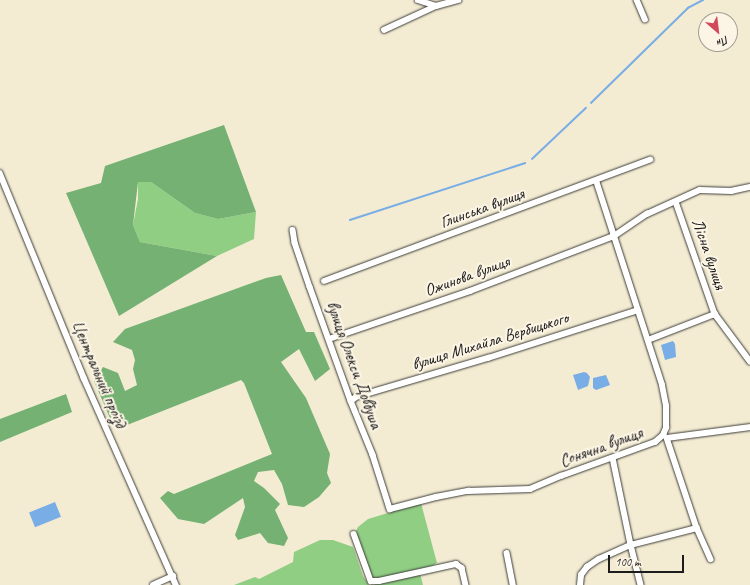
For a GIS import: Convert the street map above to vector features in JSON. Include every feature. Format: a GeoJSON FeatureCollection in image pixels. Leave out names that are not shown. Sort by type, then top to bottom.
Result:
{"type":"FeatureCollection","features":[{"type":"Feature","properties":{"kind":"street"},"geometry":{"type":"LineString","coordinates":[[418,0],[436,6]]}},
{"type":"Feature","properties":{"kind":"street"},"geometry":{"type":"LineString","coordinates":[[384,30],[436,6],[456,0]]}},
{"type":"Feature","properties":{"kind":"street"},"geometry":{"type":"LineString","coordinates":[[638,0],[645,19]]}},
{"type":"Feature","properties":{"kind":"street","name":"Глинська вулиця"},"geometry":{"type":"LineString","coordinates":[[324,281],[650,160]]}},
{"type":"Feature","properties":{"kind":"street","name":"Центральний проїзд"},"geometry":{"type":"LineString","coordinates":[[0,173],[84,378],[176,585]]}},
{"type":"Feature","properties":{"kind":"street","name":"Сонячна вулиця"},"geometry":{"type":"LineString","coordinates":[[596,181],[662,385],[667,419],[665,436],[697,528],[711,559]]}},
{"type":"Feature","properties":{"kind":"street"},"geometry":{"type":"LineString","coordinates":[[614,236],[647,214],[700,190],[731,191],[750,187]]}},
{"type":"Feature","properties":{"kind":"street","name":"Лісна вулиця"},"geometry":{"type":"LineString","coordinates":[[676,202],[715,314],[750,361]]}},
{"type":"Feature","properties":{"kind":"street","name":"вулиця Олекси Довбуша"},"geometry":{"type":"LineString","coordinates":[[293,230],[295,242],[310,287],[351,402],[373,455],[390,509]]}},
{"type":"Feature","properties":{"kind":"street","name":"Ожинова вулиця"},"geometry":{"type":"LineString","coordinates":[[329,339],[463,293],[614,236]]}},
{"type":"Feature","properties":{"kind":"street","name":"вулиця Михайла Вербицького"},"geometry":{"type":"LineString","coordinates":[[351,402],[356,397],[371,392],[488,358],[638,310]]}},
{"type":"Feature","properties":{"kind":"street","name":"Лісна вулиця"},"geometry":{"type":"LineString","coordinates":[[648,340],[715,314]]}},
{"type":"Feature","properties":{"kind":"street"},"geometry":{"type":"LineString","coordinates":[[665,436],[750,427]]}},
{"type":"Feature","properties":{"kind":"street","name":"Сонячна вулиця"},"geometry":{"type":"LineString","coordinates":[[390,509],[462,492],[530,489],[561,476],[655,442],[665,436]]}},
{"type":"Feature","properties":{"kind":"street"},"geometry":{"type":"LineString","coordinates":[[613,458],[641,585]]}},
{"type":"Feature","properties":{"kind":"street"},"geometry":{"type":"LineString","coordinates":[[580,585],[581,575],[587,567],[599,559],[631,545],[697,528]]}},
{"type":"Feature","properties":{"kind":"street"},"geometry":{"type":"LineString","coordinates":[[354,534],[371,582],[456,564],[462,568],[466,585]]}},
{"type":"Feature","properties":{"kind":"street"},"geometry":{"type":"LineString","coordinates":[[507,552],[513,585]]}},
{"type":"Feature","properties":{"kind":"street"},"geometry":{"type":"LineString","coordinates":[[153,585],[172,576]]}},
{"type":"Feature","properties":{"kind":"green space"},"geometry":{"type":"Polygon","coordinates":[[[224,125],[256,212],[218,219],[195,213],[151,182],[138,182],[133,225],[140,242],[217,256],[119,316],[66,193],[101,183],[105,166],[224,125]]]}},
{"type":"Feature","properties":{"kind":"green space"},"geometry":{"type":"Polygon","coordinates":[[[138,182],[151,182],[195,213],[218,219],[256,212],[254,239],[217,256],[140,242],[133,225],[138,199],[138,182]]]}},
{"type":"Feature","properties":{"kind":"green space"},"geometry":{"type":"Polygon","coordinates":[[[281,275],[306,332],[314,332],[330,369],[315,381],[299,349],[281,362],[306,398],[330,454],[327,473],[331,483],[319,497],[304,507],[288,505],[282,484],[274,470],[258,472],[254,481],[264,488],[280,504],[275,510],[288,538],[284,546],[268,543],[260,533],[238,540],[235,535],[245,507],[243,498],[204,524],[178,519],[160,498],[168,491],[174,494],[272,454],[244,383],[241,380],[122,427],[112,423],[94,381],[103,367],[118,373],[125,391],[137,385],[133,369],[135,360],[132,350],[113,342],[125,329],[266,278],[281,275]]]}},
{"type":"Feature","properties":{"kind":"green space"},"geometry":{"type":"Polygon","coordinates":[[[66,394],[72,412],[0,442],[0,419],[66,394]]]}},
{"type":"Feature","properties":{"kind":"green space"},"geometry":{"type":"Polygon","coordinates":[[[421,503],[437,563],[420,573],[423,585],[375,585],[356,531],[358,527],[368,519],[421,503]]]}},
{"type":"Feature","properties":{"kind":"green space"},"geometry":{"type":"Polygon","coordinates":[[[320,540],[333,540],[353,547],[363,576],[369,585],[234,585],[255,577],[259,579],[293,562],[294,552],[320,540]]]}},
{"type":"Feature","properties":{"kind":"water"},"geometry":{"type":"Polygon","coordinates":[[[673,341],[675,344],[676,357],[665,360],[661,345],[673,341]]]}},
{"type":"Feature","properties":{"kind":"water"},"geometry":{"type":"Polygon","coordinates":[[[584,372],[590,377],[588,386],[578,390],[573,375],[584,372]]]}},
{"type":"Feature","properties":{"kind":"water"},"geometry":{"type":"Polygon","coordinates":[[[606,375],[610,385],[596,390],[593,388],[593,378],[606,375]]]}},
{"type":"Feature","properties":{"kind":"water"},"geometry":{"type":"Polygon","coordinates":[[[55,502],[61,517],[35,527],[29,512],[55,502]]]}},
{"type":"Feature","properties":{"kind":"waterway"},"geometry":{"type":"LineString","coordinates":[[591,103],[688,8],[703,0]]}},
{"type":"Feature","properties":{"kind":"waterway"},"geometry":{"type":"LineString","coordinates":[[532,159],[586,108]]}},
{"type":"Feature","properties":{"kind":"waterway"},"geometry":{"type":"LineString","coordinates":[[350,220],[525,163]]}}]}
